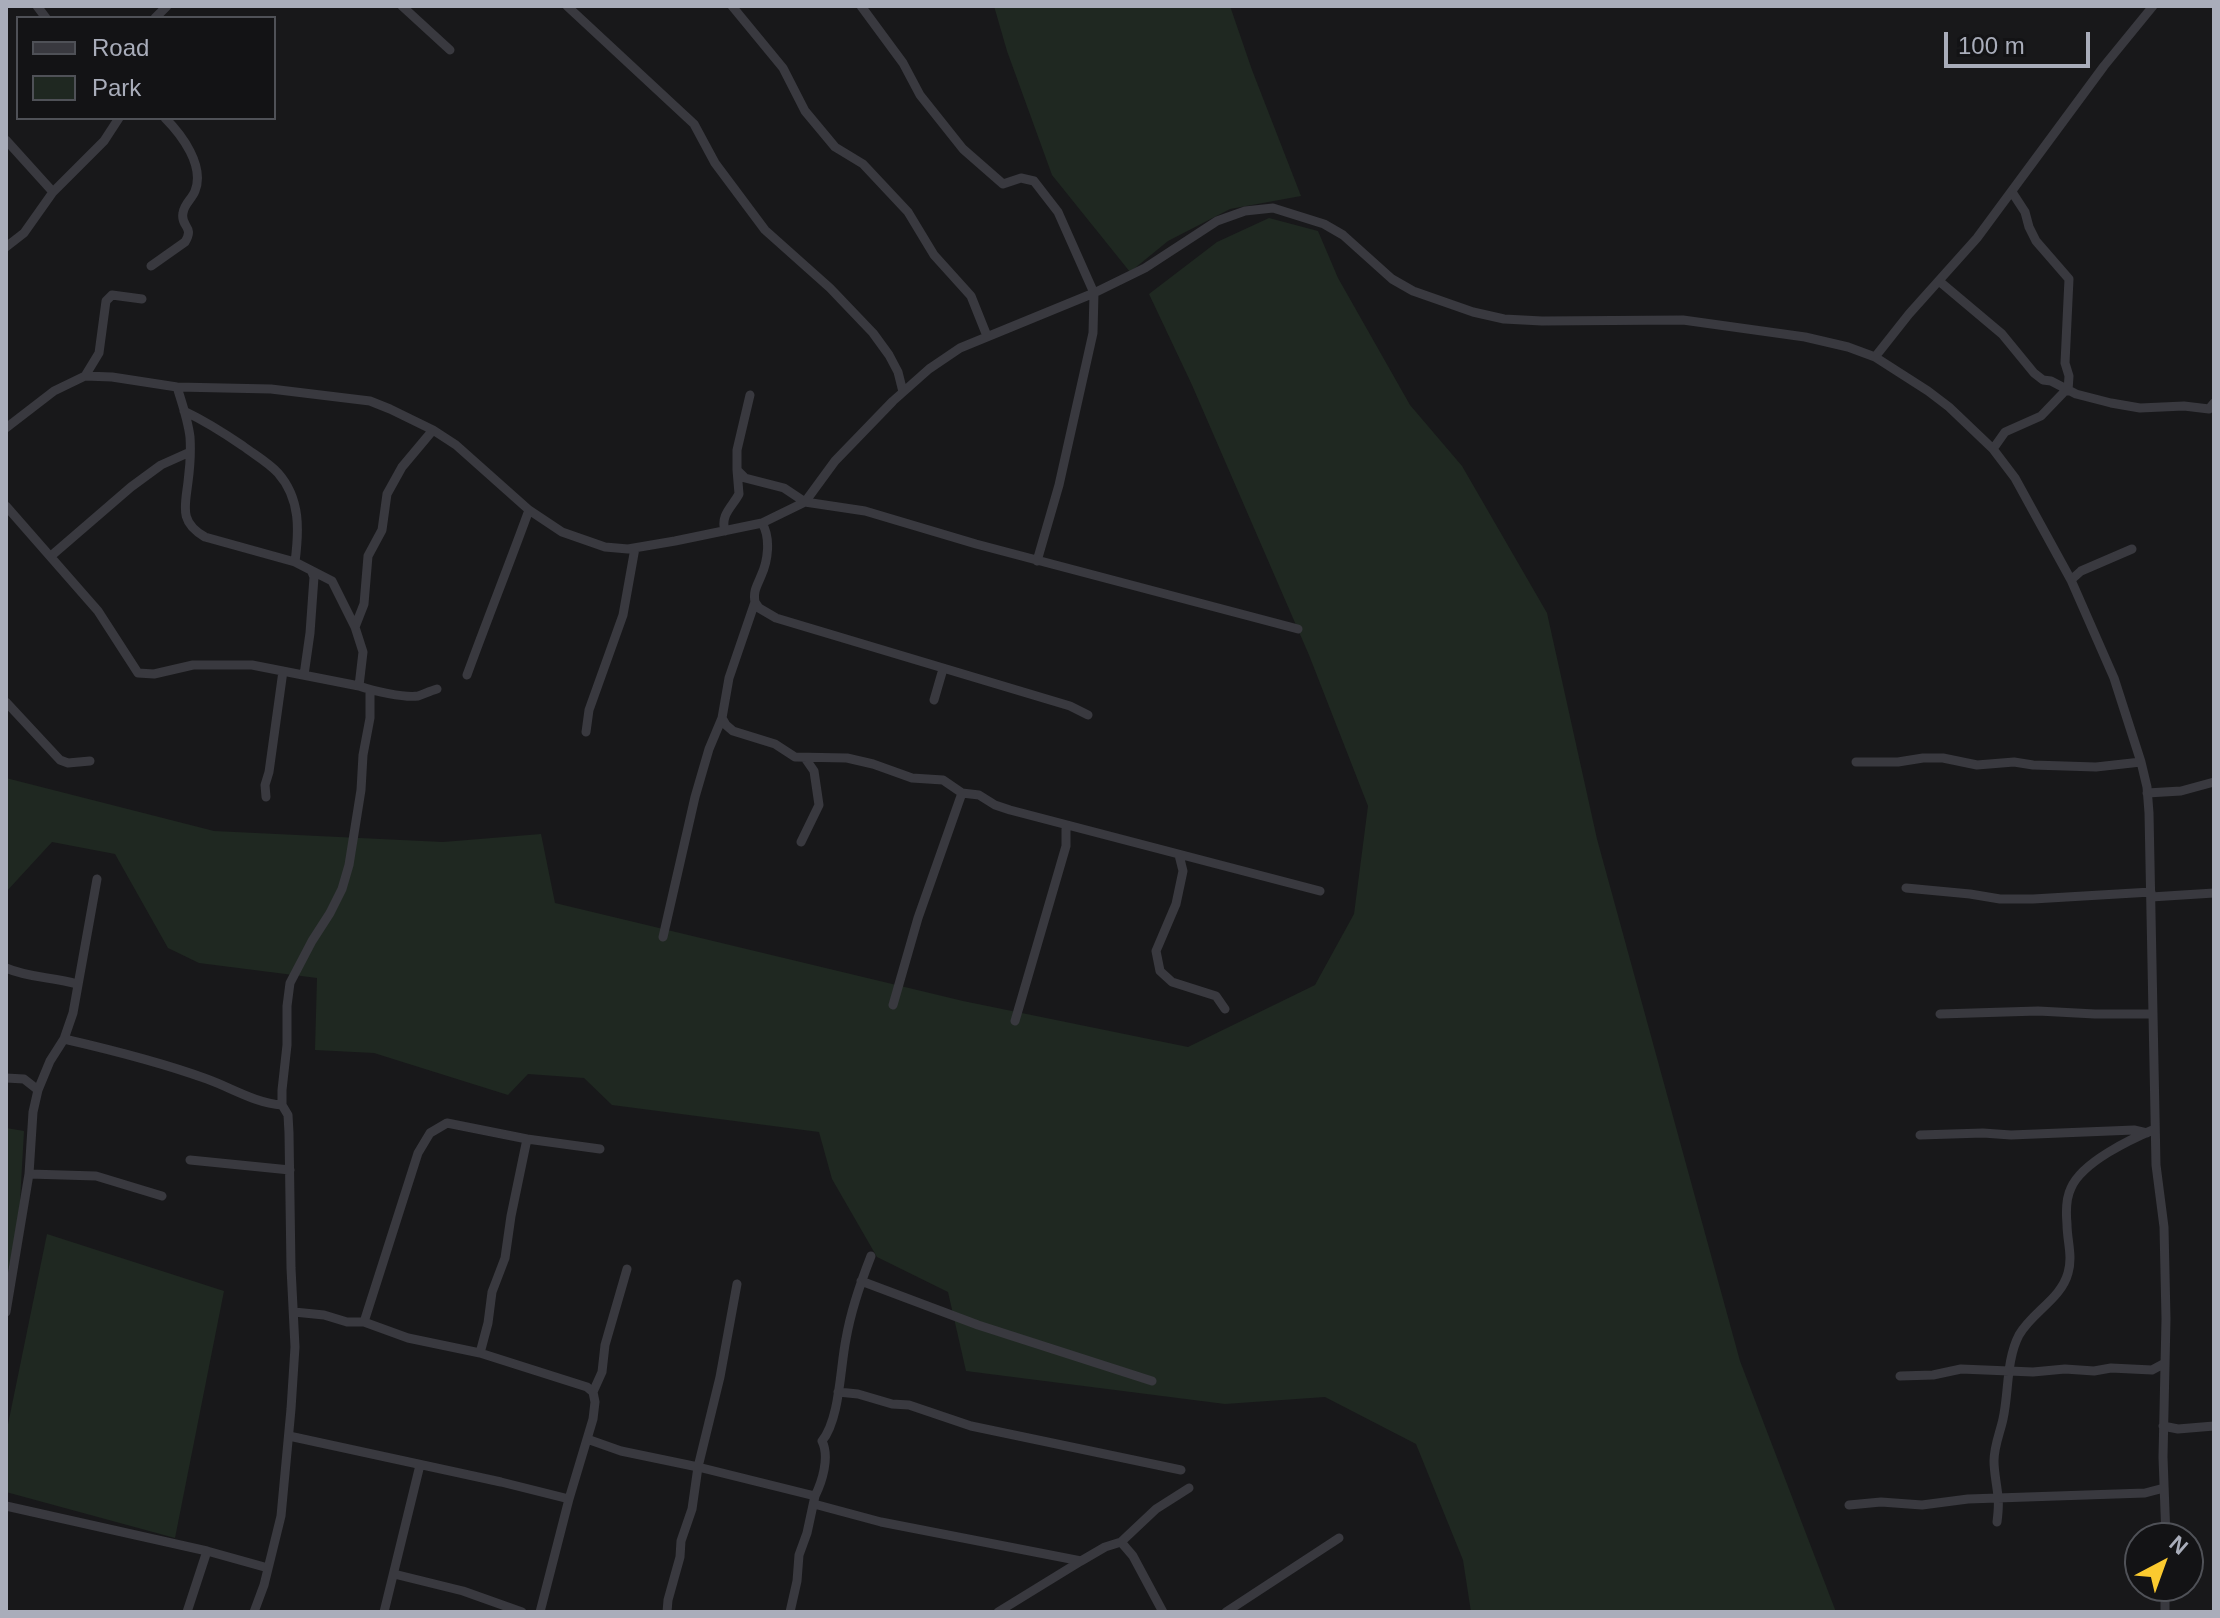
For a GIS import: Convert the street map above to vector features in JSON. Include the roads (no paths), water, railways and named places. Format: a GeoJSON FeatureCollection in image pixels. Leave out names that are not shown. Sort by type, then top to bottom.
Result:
{"type":"FeatureCollection","features":[{"type":"Feature","properties":{"kind":"street"},"geometry":{"type":"LineString","coordinates":[[402,6],[450,50]]}},
{"type":"Feature","properties":{"kind":"street"},"geometry":{"type":"LineString","coordinates":[[567,6],[694,124],[715,163],[765,230],[830,288],[873,333],[898,372],[903,392]]}},
{"type":"Feature","properties":{"kind":"street"},"geometry":{"type":"LineString","coordinates":[[732,6],[783,68],[805,111],[835,147],[863,164],[908,212],[934,255],[971,296],[987,336]]}},
{"type":"Feature","properties":{"kind":"street"},"geometry":{"type":"LineString","coordinates":[[861,6],[903,63],[920,95],[963,149],[1003,184],[1021,178],[1034,181],[1058,212],[1094,293],[1093,333],[1059,485],[1037,561]]}},
{"type":"Feature","properties":{"kind":"street"},"geometry":{"type":"LineString","coordinates":[[1875,357],[1977,238],[2104,66],[2153,6]]}},
{"type":"Feature","properties":{"kind":"street"},"geometry":{"type":"LineString","coordinates":[[6,247],[24,233],[53,192],[104,141],[118,120]]}},
{"type":"Feature","properties":{"kind":"street"},"geometry":{"type":"LineString","coordinates":[[151,266],[188,238],[183,213],[196,190],[195,163],[167,120]]}},
{"type":"Feature","properties":{"kind":"street"},"geometry":{"type":"LineString","coordinates":[[6,140],[53,192]]}},
{"type":"Feature","properties":{"kind":"street"},"geometry":{"type":"LineString","coordinates":[[1993,449],[2005,432],[2041,416],[2067,390],[2069,376],[2065,363],[2069,279],[2036,241],[2025,212],[2012,192]]}},
{"type":"Feature","properties":{"kind":"street"},"geometry":{"type":"LineString","coordinates":[[6,428],[54,391],[85,376],[96,375],[177,387],[271,389],[370,401],[433,430],[456,445],[545,522],[578,539],[605,547],[635,548],[762,523],[805,502],[835,461],[903,392],[950,355],[1145,268],[1217,221],[1245,211],[1273,208],[1333,229],[1392,279],[1413,291],[1488,316],[1542,321],[1683,320],[1805,337],[1875,357],[1949,407],[1993,449],[2015,478],[2085,607],[2114,678],[2141,762],[2147,793],[2151,894],[2151,1131],[2164,1227],[2165,1522]]}},
{"type":"Feature","properties":{"kind":"street"},"geometry":{"type":"LineString","coordinates":[[1939,281],[2002,334],[2043,380],[2111,403],[2140,408],[2184,406],[2209,409],[2214,403]]}},
{"type":"Feature","properties":{"kind":"street"},"geometry":{"type":"LineString","coordinates":[[85,376],[99,353],[106,301],[112,295],[142,299]]}},
{"type":"Feature","properties":{"kind":"street"},"geometry":{"type":"LineString","coordinates":[[177,387],[190,436],[185,512],[193,528],[205,537],[222,543],[295,562],[332,581],[355,627],[363,652],[364,688],[370,718],[349,865],[342,889],[290,983],[287,1006],[282,1105],[288,1115],[295,1347],[281,1516],[254,1612]]}},
{"type":"Feature","properties":{"kind":"street"},"geometry":{"type":"LineString","coordinates":[[725,531],[723,525],[728,507],[739,494],[737,450],[750,395]]}},
{"type":"Feature","properties":{"kind":"street"},"geometry":{"type":"LineString","coordinates":[[184,411],[223,432],[278,473],[293,498],[297,512],[299,533],[295,562]]}},
{"type":"Feature","properties":{"kind":"street"},"geometry":{"type":"LineString","coordinates":[[355,627],[364,604],[368,556],[382,530],[387,494],[402,467],[433,430]]}},
{"type":"Feature","properties":{"kind":"street"},"geometry":{"type":"LineString","coordinates":[[51,556],[131,487],[161,465],[190,452]]}},
{"type":"Feature","properties":{"kind":"street"},"geometry":{"type":"LineString","coordinates":[[737,470],[745,478],[784,488],[805,502],[865,511],[1037,561],[1298,629]]}},
{"type":"Feature","properties":{"kind":"street"},"geometry":{"type":"LineString","coordinates":[[6,506],[98,611],[138,673],[154,674],[193,665],[235,664],[411,696],[437,689]]}},
{"type":"Feature","properties":{"kind":"street"},"geometry":{"type":"LineString","coordinates":[[467,675],[529,510]]}},
{"type":"Feature","properties":{"kind":"street"},"geometry":{"type":"LineString","coordinates":[[663,937],[686,831],[709,749],[722,718],[729,678],[755,602],[755,589],[765,566],[768,537],[762,523]]}},
{"type":"Feature","properties":{"kind":"street"},"geometry":{"type":"LineString","coordinates":[[586,732],[589,710],[623,615],[635,548]]}},
{"type":"Feature","properties":{"kind":"street"},"geometry":{"type":"LineString","coordinates":[[2071,580],[2081,571],[2132,549]]}},
{"type":"Feature","properties":{"kind":"street"},"geometry":{"type":"LineString","coordinates":[[304,675],[310,633],[312,572]]}},
{"type":"Feature","properties":{"kind":"street"},"geometry":{"type":"LineString","coordinates":[[755,602],[776,618],[1070,706],[1088,715]]}},
{"type":"Feature","properties":{"kind":"street"},"geometry":{"type":"LineString","coordinates":[[934,700],[943,669]]}},
{"type":"Feature","properties":{"kind":"street"},"geometry":{"type":"LineString","coordinates":[[266,797],[265,785],[283,671]]}},
{"type":"Feature","properties":{"kind":"street"},"geometry":{"type":"LineString","coordinates":[[6,702],[60,760],[68,763],[90,761]]}},
{"type":"Feature","properties":{"kind":"street"},"geometry":{"type":"LineString","coordinates":[[722,718],[733,731],[775,744],[795,757],[831,757],[873,764],[920,780],[943,780],[962,793],[974,793],[995,805],[1066,826],[1320,891]]}},
{"type":"Feature","properties":{"kind":"street"},"geometry":{"type":"LineString","coordinates":[[801,842],[819,805],[814,771],[805,758]]}},
{"type":"Feature","properties":{"kind":"street"},"geometry":{"type":"LineString","coordinates":[[1856,762],[1943,758],[1977,765],[2014,762],[2096,767],[2141,762]]}},
{"type":"Feature","properties":{"kind":"street"},"geometry":{"type":"LineString","coordinates":[[2147,793],[2181,791],[2214,782]]}},
{"type":"Feature","properties":{"kind":"street"},"geometry":{"type":"LineString","coordinates":[[893,1005],[918,918],[962,793]]}},
{"type":"Feature","properties":{"kind":"street"},"geometry":{"type":"LineString","coordinates":[[1015,1021],[1066,846],[1066,826]]}},
{"type":"Feature","properties":{"kind":"street"},"geometry":{"type":"LineString","coordinates":[[1179,855],[1183,871],[1176,904],[1156,951],[1160,971],[1172,982],[1216,996],[1225,1009]]}},
{"type":"Feature","properties":{"kind":"street"},"geometry":{"type":"LineString","coordinates":[[6,1312],[29,1174],[33,1112],[38,1090],[50,1061],[64,1039],[73,1013],[97,879]]}},
{"type":"Feature","properties":{"kind":"street"},"geometry":{"type":"LineString","coordinates":[[1906,888],[2000,899],[2214,893]]}},
{"type":"Feature","properties":{"kind":"street"},"geometry":{"type":"LineString","coordinates":[[6,968],[19,974],[77,984]]}},
{"type":"Feature","properties":{"kind":"street"},"geometry":{"type":"LineString","coordinates":[[1940,1014],[2038,1011],[2153,1014]]}},
{"type":"Feature","properties":{"kind":"street"},"geometry":{"type":"LineString","coordinates":[[64,1039],[122,1052],[209,1079],[267,1104],[282,1105]]}},
{"type":"Feature","properties":{"kind":"street"},"geometry":{"type":"LineString","coordinates":[[6,1078],[24,1079],[38,1090]]}},
{"type":"Feature","properties":{"kind":"street"},"geometry":{"type":"LineString","coordinates":[[364,1322],[418,1153],[430,1133],[447,1123],[600,1149]]}},
{"type":"Feature","properties":{"kind":"street"},"geometry":{"type":"LineString","coordinates":[[1920,1135],[2151,1131]]}},
{"type":"Feature","properties":{"kind":"street"},"geometry":{"type":"LineString","coordinates":[[1997,1522],[1999,1499],[1994,1452],[2004,1418],[2009,1371],[2019,1335],[2063,1284],[2069,1272],[2071,1253],[2067,1206],[2071,1187],[2083,1172],[2101,1158],[2151,1131]]}},
{"type":"Feature","properties":{"kind":"street"},"geometry":{"type":"LineString","coordinates":[[480,1353],[492,1292],[505,1258],[527,1139]]}},
{"type":"Feature","properties":{"kind":"street"},"geometry":{"type":"LineString","coordinates":[[190,1160],[290,1170]]}},
{"type":"Feature","properties":{"kind":"street"},"geometry":{"type":"LineString","coordinates":[[29,1174],[96,1176],[162,1196]]}},
{"type":"Feature","properties":{"kind":"street"},"geometry":{"type":"LineString","coordinates":[[790,1612],[799,1555],[824,1469],[826,1449],[822,1441],[830,1429],[854,1299],[871,1256]]}},
{"type":"Feature","properties":{"kind":"street"},"geometry":{"type":"LineString","coordinates":[[540,1612],[587,1439],[595,1402],[593,1392],[602,1372],[605,1345],[627,1269]]}},
{"type":"Feature","properties":{"kind":"street"},"geometry":{"type":"LineString","coordinates":[[861,1281],[978,1325],[1152,1381]]}},
{"type":"Feature","properties":{"kind":"street"},"geometry":{"type":"LineString","coordinates":[[667,1612],[681,1541],[692,1509],[737,1284]]}},
{"type":"Feature","properties":{"kind":"street"},"geometry":{"type":"LineString","coordinates":[[294,1312],[315,1313],[347,1322],[364,1322],[408,1338],[480,1353],[587,1387],[593,1392]]}},
{"type":"Feature","properties":{"kind":"street"},"geometry":{"type":"LineString","coordinates":[[1900,1376],[1933,1375],[1961,1369],[2152,1370],[2165,1363]]}},
{"type":"Feature","properties":{"kind":"street"},"geometry":{"type":"LineString","coordinates":[[2152,1370],[2164,1381]]}},
{"type":"Feature","properties":{"kind":"street"},"geometry":{"type":"LineString","coordinates":[[838,1392],[909,1405],[971,1426],[1181,1470]]}},
{"type":"Feature","properties":{"kind":"street"},"geometry":{"type":"LineString","coordinates":[[2163,1426],[2178,1429],[2214,1426]]}},
{"type":"Feature","properties":{"kind":"street"},"geometry":{"type":"LineString","coordinates":[[289,1436],[569,1499]]}},
{"type":"Feature","properties":{"kind":"street"},"geometry":{"type":"LineString","coordinates":[[587,1439],[621,1451],[698,1467],[881,1522],[1081,1561]]}},
{"type":"Feature","properties":{"kind":"street"},"geometry":{"type":"LineString","coordinates":[[384,1612],[420,1465]]}},
{"type":"Feature","properties":{"kind":"street"},"geometry":{"type":"LineString","coordinates":[[998,1612],[1105,1547],[1121,1542],[1156,1509],[1189,1488]]}},
{"type":"Feature","properties":{"kind":"street"},"geometry":{"type":"LineString","coordinates":[[1849,1505],[1881,1502],[1922,1505],[1953,1500],[2145,1493],[2164,1488]]}},
{"type":"Feature","properties":{"kind":"street"},"geometry":{"type":"LineString","coordinates":[[6,1506],[207,1551],[268,1568]]}},
{"type":"Feature","properties":{"kind":"street"},"geometry":{"type":"LineString","coordinates":[[1226,1612],[1339,1538]]}},
{"type":"Feature","properties":{"kind":"street"},"geometry":{"type":"LineString","coordinates":[[1121,1542],[1133,1556],[1163,1612]]}},
{"type":"Feature","properties":{"kind":"street"},"geometry":{"type":"LineString","coordinates":[[187,1612],[207,1551]]}},
{"type":"Feature","properties":{"kind":"street"},"geometry":{"type":"LineString","coordinates":[[394,1574],[463,1591],[522,1612]]}}]}
